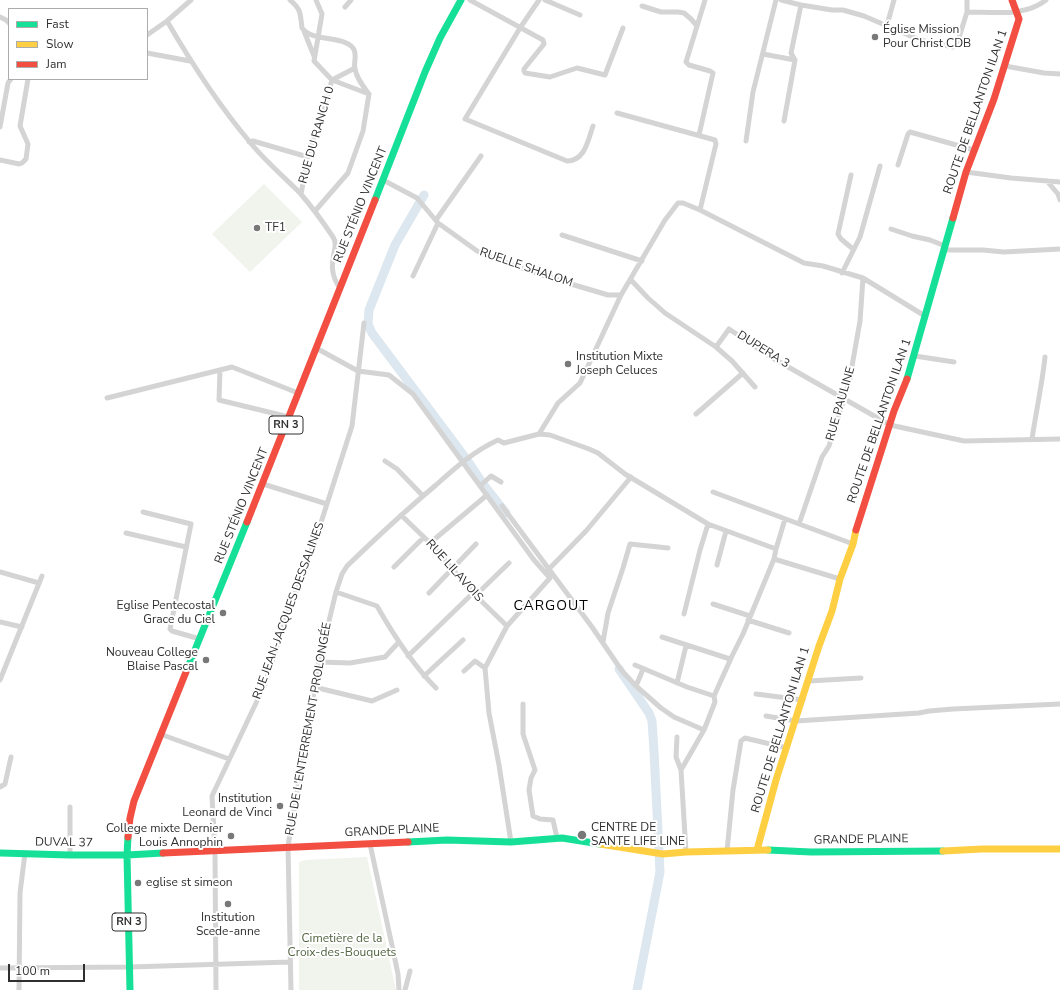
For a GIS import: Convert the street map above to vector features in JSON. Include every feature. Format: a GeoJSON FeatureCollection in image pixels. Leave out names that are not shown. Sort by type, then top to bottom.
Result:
{"type":"FeatureCollection","features":[{"type":"Feature","properties":{"kind":"street"},"geometry":{"type":"LineString","coordinates":[[148,34],[167,21],[191,0]]}},
{"type":"Feature","properties":{"kind":"street"},"geometry":{"type":"LineString","coordinates":[[290,0],[295,4],[301,13],[302,28],[314,56],[314,61],[332,80],[354,68]]}},
{"type":"Feature","properties":{"kind":"street"},"geometry":{"type":"LineString","coordinates":[[314,56],[322,14],[316,0]]}},
{"type":"Feature","properties":{"kind":"street"},"geometry":{"type":"LineString","coordinates":[[345,7],[351,0]]}},
{"type":"Feature","properties":{"kind":"street","name":"RUE STÉNIO VINCENT"},"geometry":{"type":"LineString","coordinates":[[130,990],[127,855],[130,818],[134,801],[263,484],[382,180],[440,38],[461,0]]}},
{"type":"Feature","properties":{"kind":"street"},"geometry":{"type":"LineString","coordinates":[[470,0],[544,42],[543,46],[524,69],[524,72],[550,77],[577,68],[605,74],[623,28]]}},
{"type":"Feature","properties":{"kind":"street"},"geometry":{"type":"LineString","coordinates":[[538,0],[465,119],[566,161],[576,160],[585,150],[593,126]]}},
{"type":"Feature","properties":{"kind":"street"},"geometry":{"type":"LineString","coordinates":[[545,0],[580,15]]}},
{"type":"Feature","properties":{"kind":"street"},"geometry":{"type":"LineString","coordinates":[[699,135],[713,73],[710,70],[689,65],[686,62],[705,0]]}},
{"type":"Feature","properties":{"kind":"street"},"geometry":{"type":"LineString","coordinates":[[746,141],[753,92],[776,0]]}},
{"type":"Feature","properties":{"kind":"street"},"geometry":{"type":"LineString","coordinates":[[782,0],[801,5],[832,10],[843,10],[864,16],[920,40],[954,47],[958,44],[968,12],[967,0]]}},
{"type":"Feature","properties":{"kind":"street"},"geometry":{"type":"LineString","coordinates":[[887,25],[894,0]]}},
{"type":"Feature","properties":{"kind":"street","name":"ROUTE DE BELLANTON ILAN 1"},"geometry":{"type":"LineString","coordinates":[[757,850],[786,748],[832,611],[840,579],[853,544],[860,516],[890,425],[910,373],[966,172],[1005,66],[1019,19],[1012,0]]}},
{"type":"Feature","properties":{"kind":"street"},"geometry":{"type":"LineString","coordinates":[[968,12],[1017,12],[1039,5],[1046,0]]}},
{"type":"Feature","properties":{"kind":"street"},"geometry":{"type":"LineString","coordinates":[[784,121],[795,60],[791,53],[801,5]]}},
{"type":"Feature","properties":{"kind":"street"},"geometry":{"type":"LineString","coordinates":[[642,6],[661,12],[684,13],[697,26]]}},
{"type":"Feature","properties":{"kind":"street"},"geometry":{"type":"LineString","coordinates":[[167,21],[190,61],[213,96],[249,142],[315,211],[336,240],[332,271],[333,278],[340,288]]}},
{"type":"Feature","properties":{"kind":"street"},"geometry":{"type":"LineString","coordinates":[[304,31],[310,34],[342,42],[354,49],[356,52],[354,68],[359,81],[370,94],[364,131],[348,173],[315,211]]}},
{"type":"Feature","properties":{"kind":"street"},"geometry":{"type":"LineString","coordinates":[[148,53],[190,61]]}},
{"type":"Feature","properties":{"kind":"street"},"geometry":{"type":"LineString","coordinates":[[763,54],[795,60]]}},
{"type":"Feature","properties":{"kind":"street"},"geometry":{"type":"LineString","coordinates":[[1005,66],[1044,73],[1060,74]]}},
{"type":"Feature","properties":{"kind":"street"},"geometry":{"type":"LineString","coordinates":[[0,128],[8,83],[10,80]]}},
{"type":"Feature","properties":{"kind":"street"},"geometry":{"type":"LineString","coordinates":[[0,160],[19,164],[26,159],[28,144],[20,126],[28,80]]}},
{"type":"Feature","properties":{"kind":"street","name":"RUE DU RANCH 0"},"geometry":{"type":"LineString","coordinates":[[300,194],[308,157],[332,80],[370,94]]}},
{"type":"Feature","properties":{"kind":"street"},"geometry":{"type":"LineString","coordinates":[[617,113],[715,140],[716,144],[700,210]]}},
{"type":"Feature","properties":{"kind":"street"},"geometry":{"type":"LineString","coordinates":[[898,165],[910,132],[974,150]]}},
{"type":"Feature","properties":{"kind":"street"},"geometry":{"type":"LineString","coordinates":[[249,142],[253,141],[308,157]]}},
{"type":"Feature","properties":{"kind":"street"},"geometry":{"type":"LineString","coordinates":[[413,276],[437,221],[481,156]]}},
{"type":"Feature","properties":{"kind":"street"},"geometry":{"type":"LineString","coordinates":[[842,273],[860,237],[880,166]]}},
{"type":"Feature","properties":{"kind":"street"},"geometry":{"type":"LineString","coordinates":[[966,172],[1011,178],[1060,182]]}},
{"type":"Feature","properties":{"kind":"street"},"geometry":{"type":"LineString","coordinates":[[851,175],[838,234],[841,239],[853,249]]}},
{"type":"Feature","properties":{"kind":"street","name":"RUELLE SHALOM"},"geometry":{"type":"LineString","coordinates":[[382,180],[417,198],[437,221],[480,254],[608,295],[621,295]]}},
{"type":"Feature","properties":{"kind":"street"},"geometry":{"type":"LineString","coordinates":[[1047,181],[1058,194],[1060,200]]}},
{"type":"Feature","properties":{"kind":"street"},"geometry":{"type":"LineString","coordinates":[[539,434],[558,403],[580,383],[621,295],[665,220],[678,203],[683,203],[700,210],[804,263],[824,266],[842,273],[862,278],[925,316]]}},
{"type":"Feature","properties":{"kind":"street"},"geometry":{"type":"LineString","coordinates":[[891,229],[930,240],[944,248],[1004,252],[1060,249]]}},
{"type":"Feature","properties":{"kind":"street"},"geometry":{"type":"LineString","coordinates":[[562,236],[642,261]]}},
{"type":"Feature","properties":{"kind":"street","name":"RUE PAULINE"},"geometry":{"type":"LineString","coordinates":[[798,524],[822,457],[829,446],[849,383],[860,321],[862,278]]}},
{"type":"Feature","properties":{"kind":"street"},"geometry":{"type":"LineString","coordinates":[[631,280],[648,298],[665,312],[716,347],[732,361],[755,387]]}},
{"type":"Feature","properties":{"kind":"street","name":"RUE JEAN-JACQUES DESSALINES"},"geometry":{"type":"LineString","coordinates":[[216,990],[215,851],[212,796],[265,684],[283,626],[327,504],[352,426],[364,323]]}},
{"type":"Feature","properties":{"kind":"street","name":"DUPERA 3"},"geometry":{"type":"LineString","coordinates":[[716,347],[729,329],[769,356],[890,425],[964,441],[1060,439]]}},
{"type":"Feature","properties":{"kind":"street"},"geometry":{"type":"LineString","coordinates":[[316,348],[358,371],[389,375],[413,394],[465,460],[487,495],[603,642],[622,671],[636,686],[661,708],[674,717],[704,730]]}},
{"type":"Feature","properties":{"kind":"street"},"geometry":{"type":"LineString","coordinates":[[915,356],[954,362]]}},
{"type":"Feature","properties":{"kind":"street"},"geometry":{"type":"LineString","coordinates":[[1032,439],[1035,414],[1046,357]]}},
{"type":"Feature","properties":{"kind":"street"},"geometry":{"type":"LineString","coordinates":[[107,398],[232,366],[298,393]]}},
{"type":"Feature","properties":{"kind":"street"},"geometry":{"type":"LineString","coordinates":[[220,370],[219,400],[289,417]]}},
{"type":"Feature","properties":{"kind":"street"},"geometry":{"type":"LineString","coordinates":[[696,414],[743,373]]}},
{"type":"Feature","properties":{"kind":"street","name":"RUE DE L'ENTERREMENT PROLONGÉE"},"geometry":{"type":"LineString","coordinates":[[291,990],[288,846],[319,662],[336,592],[342,574],[347,566],[401,515],[465,460],[484,446],[498,440],[504,443],[539,434],[550,435],[594,451],[631,477],[708,524],[776,549]]}},
{"type":"Feature","properties":{"kind":"street"},"geometry":{"type":"LineString","coordinates":[[385,461],[397,469],[423,496]]}},
{"type":"Feature","properties":{"kind":"street"},"geometry":{"type":"LineString","coordinates":[[482,485],[491,476],[501,482]]}},
{"type":"Feature","properties":{"kind":"street"},"geometry":{"type":"LineString","coordinates":[[547,571],[586,531],[631,477]]}},
{"type":"Feature","properties":{"kind":"street"},"geometry":{"type":"LineString","coordinates":[[263,484],[327,504]]}},
{"type":"Feature","properties":{"kind":"street"},"geometry":{"type":"LineString","coordinates":[[713,492],[853,544]]}},
{"type":"Feature","properties":{"kind":"street"},"geometry":{"type":"LineString","coordinates":[[430,543],[487,495]]}},
{"type":"Feature","properties":{"kind":"street"},"geometry":{"type":"LineString","coordinates":[[502,506],[537,558]]}},
{"type":"Feature","properties":{"kind":"street"},"geometry":{"type":"LineString","coordinates":[[143,512],[190,524],[191,527],[170,629],[172,631],[200,639]]}},
{"type":"Feature","properties":{"kind":"street","name":"RUE LILAVOIS"},"geometry":{"type":"LineString","coordinates":[[401,515],[430,543],[474,594],[507,626]]}},
{"type":"Feature","properties":{"kind":"street"},"geometry":{"type":"LineString","coordinates":[[681,770],[704,730],[715,702],[714,696],[774,560],[785,519]]}},
{"type":"Feature","properties":{"kind":"street"},"geometry":{"type":"LineString","coordinates":[[684,614],[708,524]]}},
{"type":"Feature","properties":{"kind":"street"},"geometry":{"type":"LineString","coordinates":[[717,565],[726,531]]}},
{"type":"Feature","properties":{"kind":"street"},"geometry":{"type":"LineString","coordinates":[[126,533],[186,547]]}},
{"type":"Feature","properties":{"kind":"street"},"geometry":{"type":"LineString","coordinates":[[394,567],[424,537]]}},
{"type":"Feature","properties":{"kind":"street"},"geometry":{"type":"LineString","coordinates":[[429,593],[476,544]]}},
{"type":"Feature","properties":{"kind":"street"},"geometry":{"type":"LineString","coordinates":[[603,642],[608,612],[630,544],[668,548]]}},
{"type":"Feature","properties":{"kind":"street"},"geometry":{"type":"LineString","coordinates":[[774,560],[840,579]]}},
{"type":"Feature","properties":{"kind":"street"},"geometry":{"type":"LineString","coordinates":[[408,656],[509,563]]}},
{"type":"Feature","properties":{"kind":"street"},"geometry":{"type":"LineString","coordinates":[[511,842],[489,713],[485,668],[507,626],[550,578],[547,571]]}},
{"type":"Feature","properties":{"kind":"street"},"geometry":{"type":"LineString","coordinates":[[0,572],[39,584]]}},
{"type":"Feature","properties":{"kind":"street"},"geometry":{"type":"LineString","coordinates":[[0,680],[42,576]]}},
{"type":"Feature","properties":{"kind":"street"},"geometry":{"type":"LineString","coordinates":[[336,592],[376,606],[398,643],[424,676],[436,688]]}},
{"type":"Feature","properties":{"kind":"street"},"geometry":{"type":"LineString","coordinates":[[713,604],[789,633]]}},
{"type":"Feature","properties":{"kind":"street"},"geometry":{"type":"LineString","coordinates":[[0,622],[22,627]]}},
{"type":"Feature","properties":{"kind":"street"},"geometry":{"type":"LineString","coordinates":[[662,637],[686,646],[730,658]]}},
{"type":"Feature","properties":{"kind":"street"},"geometry":{"type":"LineString","coordinates":[[424,676],[463,640]]}},
{"type":"Feature","properties":{"kind":"street"},"geometry":{"type":"LineString","coordinates":[[319,662],[350,663],[385,657],[398,643]]}},
{"type":"Feature","properties":{"kind":"street"},"geometry":{"type":"LineString","coordinates":[[677,683],[686,646]]}},
{"type":"Feature","properties":{"kind":"street"},"geometry":{"type":"LineString","coordinates":[[464,671],[475,661],[485,668]]}},
{"type":"Feature","properties":{"kind":"street"},"geometry":{"type":"LineString","coordinates":[[635,665],[677,683],[714,696]]}},
{"type":"Feature","properties":{"kind":"street"},"geometry":{"type":"LineString","coordinates":[[636,686],[643,668]]}},
{"type":"Feature","properties":{"kind":"street"},"geometry":{"type":"LineString","coordinates":[[809,680],[861,678]]}},
{"type":"Feature","properties":{"kind":"street"},"geometry":{"type":"LineString","coordinates":[[314,687],[372,701],[398,690]]}},
{"type":"Feature","properties":{"kind":"street"},"geometry":{"type":"LineString","coordinates":[[756,694],[802,700]]}},
{"type":"Feature","properties":{"kind":"street"},"geometry":{"type":"LineString","coordinates":[[523,704],[523,734],[535,770],[531,778],[529,790],[533,816],[540,819],[553,820],[557,838]]}},
{"type":"Feature","properties":{"kind":"street"},"geometry":{"type":"LineString","coordinates":[[766,716],[796,721],[919,713],[952,709],[1060,704]]}},
{"type":"Feature","properties":{"kind":"street"},"geometry":{"type":"LineString","coordinates":[[160,734],[229,759]]}},
{"type":"Feature","properties":{"kind":"street"},"geometry":{"type":"LineString","coordinates":[[677,737],[676,757],[681,770],[686,852]]}},
{"type":"Feature","properties":{"kind":"street"},"geometry":{"type":"LineString","coordinates":[[727,851],[733,790],[741,741],[745,738],[786,748]]}},
{"type":"Feature","properties":{"kind":"street"},"geometry":{"type":"LineString","coordinates":[[0,787],[5,784],[7,780],[11,757]]}},
{"type":"Feature","properties":{"kind":"street"},"geometry":{"type":"LineString","coordinates":[[70,806],[70,855]]}},
{"type":"Feature","properties":{"kind":"street","name":"GRANDE PLAINE"},"geometry":{"type":"LineString","coordinates":[[127,855],[288,846],[447,840],[511,842],[557,838],[660,854],[757,850],[812,852],[944,851],[982,849],[1060,850]]}},
{"type":"Feature","properties":{"kind":"street"},"geometry":{"type":"LineString","coordinates":[[370,844],[398,974],[399,990]]}},
{"type":"Feature","properties":{"kind":"street","name":"DUVAL 37"},"geometry":{"type":"LineString","coordinates":[[0,853],[127,855]]}},
{"type":"Feature","properties":{"kind":"street"},"geometry":{"type":"LineString","coordinates":[[19,990],[20,893],[25,853]]}},
{"type":"Feature","properties":{"kind":"street"},"geometry":{"type":"LineString","coordinates":[[0,968],[130,967],[290,962]]}},
{"type":"Feature","properties":{"kind":"street"},"geometry":{"type":"LineString","coordinates":[[405,990],[410,971]]}},
{"type":"Feature","properties":{"kind":"green space","name":"TF1"},"geometry":{"type":"Polygon","coordinates":[[[264,184],[302,222],[250,272],[212,234],[264,184]]]}},
{"type":"Feature","properties":{"kind":"green space","name":"Cimetière de la Croix-des-Bouquets"},"geometry":{"type":"Polygon","coordinates":[[[367,857],[396,990],[299,990],[299,862],[305,860],[367,857]]]}},
{"type":"Feature","properties":{"kind":"waterway"},"geometry":{"type":"LineString","coordinates":[[424,195],[395,245],[369,310],[368,324],[372,333],[506,513]]}},
{"type":"Feature","properties":{"kind":"waterway"},"geometry":{"type":"LineString","coordinates":[[619,669],[649,713],[652,721],[654,751],[660,872],[637,990]]}},
{"type":"Feature","properties":{"kind":"traffic: fast"},"geometry":{"type":"LineString","coordinates":[[375,200],[425,72],[440,38],[461,0]]}},
{"type":"Feature","properties":{"kind":"traffic: fast"},"geometry":{"type":"LineString","coordinates":[[907,379],[953,218]]}},
{"type":"Feature","properties":{"kind":"traffic: fast"},"geometry":{"type":"LineString","coordinates":[[188,667],[247,522]]}},
{"type":"Feature","properties":{"kind":"traffic: fast"},"geometry":{"type":"LineString","coordinates":[[128,837],[127,855],[130,990]]}},
{"type":"Feature","properties":{"kind":"traffic: fast"},"geometry":{"type":"LineString","coordinates":[[408,842],[447,840],[511,842],[562,838],[600,844]]}},
{"type":"Feature","properties":{"kind":"traffic: fast"},"geometry":{"type":"LineString","coordinates":[[768,850],[811,852],[943,851]]}},
{"type":"Feature","properties":{"kind":"traffic: fast"},"geometry":{"type":"LineString","coordinates":[[0,853],[70,855],[127,855],[163,853]]}},
{"type":"Feature","properties":{"kind":"traffic: slow"},"geometry":{"type":"LineString","coordinates":[[757,850],[776,780],[819,646],[832,611],[840,579],[853,544],[856,530]]}},
{"type":"Feature","properties":{"kind":"traffic: slow"},"geometry":{"type":"LineString","coordinates":[[600,844],[663,854],[768,850]]}},
{"type":"Feature","properties":{"kind":"traffic: slow"},"geometry":{"type":"LineString","coordinates":[[943,851],[982,849],[1060,849]]}},
{"type":"Feature","properties":{"kind":"traffic: jam"},"geometry":{"type":"LineString","coordinates":[[953,218],[966,172],[994,99],[1019,19],[1012,0]]}},
{"type":"Feature","properties":{"kind":"traffic: jam"},"geometry":{"type":"LineString","coordinates":[[247,522],[375,200]]}},
{"type":"Feature","properties":{"kind":"traffic: jam"},"geometry":{"type":"LineString","coordinates":[[856,530],[894,411],[907,379]]}},
{"type":"Feature","properties":{"kind":"traffic: jam"},"geometry":{"type":"LineString","coordinates":[[128,837],[134,801],[188,667]]}},
{"type":"Feature","properties":{"kind":"traffic: jam"},"geometry":{"type":"LineString","coordinates":[[163,853],[408,842]]}},
{"type":"Feature","properties":{"kind":"place","name":"Église Mission Pour Christ CDB"},"geometry":{"type":"Point","coordinates":[875,37]}},
{"type":"Feature","properties":{"kind":"place","name":"TF1"},"geometry":{"type":"Point","coordinates":[257,228]}},
{"type":"Feature","properties":{"kind":"place","name":"Institution Mixte Joseph Celuces"},"geometry":{"type":"Point","coordinates":[568,364]}},
{"type":"Feature","properties":{"kind":"place","name":"Eglise Pentecostal Grace du Ciel"},"geometry":{"type":"Point","coordinates":[223,613]}},
{"type":"Feature","properties":{"kind":"place","name":"Nouveau College Blaise Pascal"},"geometry":{"type":"Point","coordinates":[206,660]}},
{"type":"Feature","properties":{"kind":"place","name":"Institution Leonard de Vinci"},"geometry":{"type":"Point","coordinates":[280,806]}},
{"type":"Feature","properties":{"kind":"place","name":"CENTRE DE SANTE LIFE LINE"},"geometry":{"type":"Point","coordinates":[582,835]}},
{"type":"Feature","properties":{"kind":"place","name":"College mixte Dernier Louis Annophin"},"geometry":{"type":"Point","coordinates":[231,836]}},
{"type":"Feature","properties":{"kind":"place","name":"eglise st simeon"},"geometry":{"type":"Point","coordinates":[138,883]}},
{"type":"Feature","properties":{"kind":"place","name":"Institution Scede-anne"},"geometry":{"type":"Point","coordinates":[228,904]}},
{"type":"Feature","properties":{"kind":"district","name":"CARGOUT"},"geometry":{"type":"Point","coordinates":[551,607]}}]}
